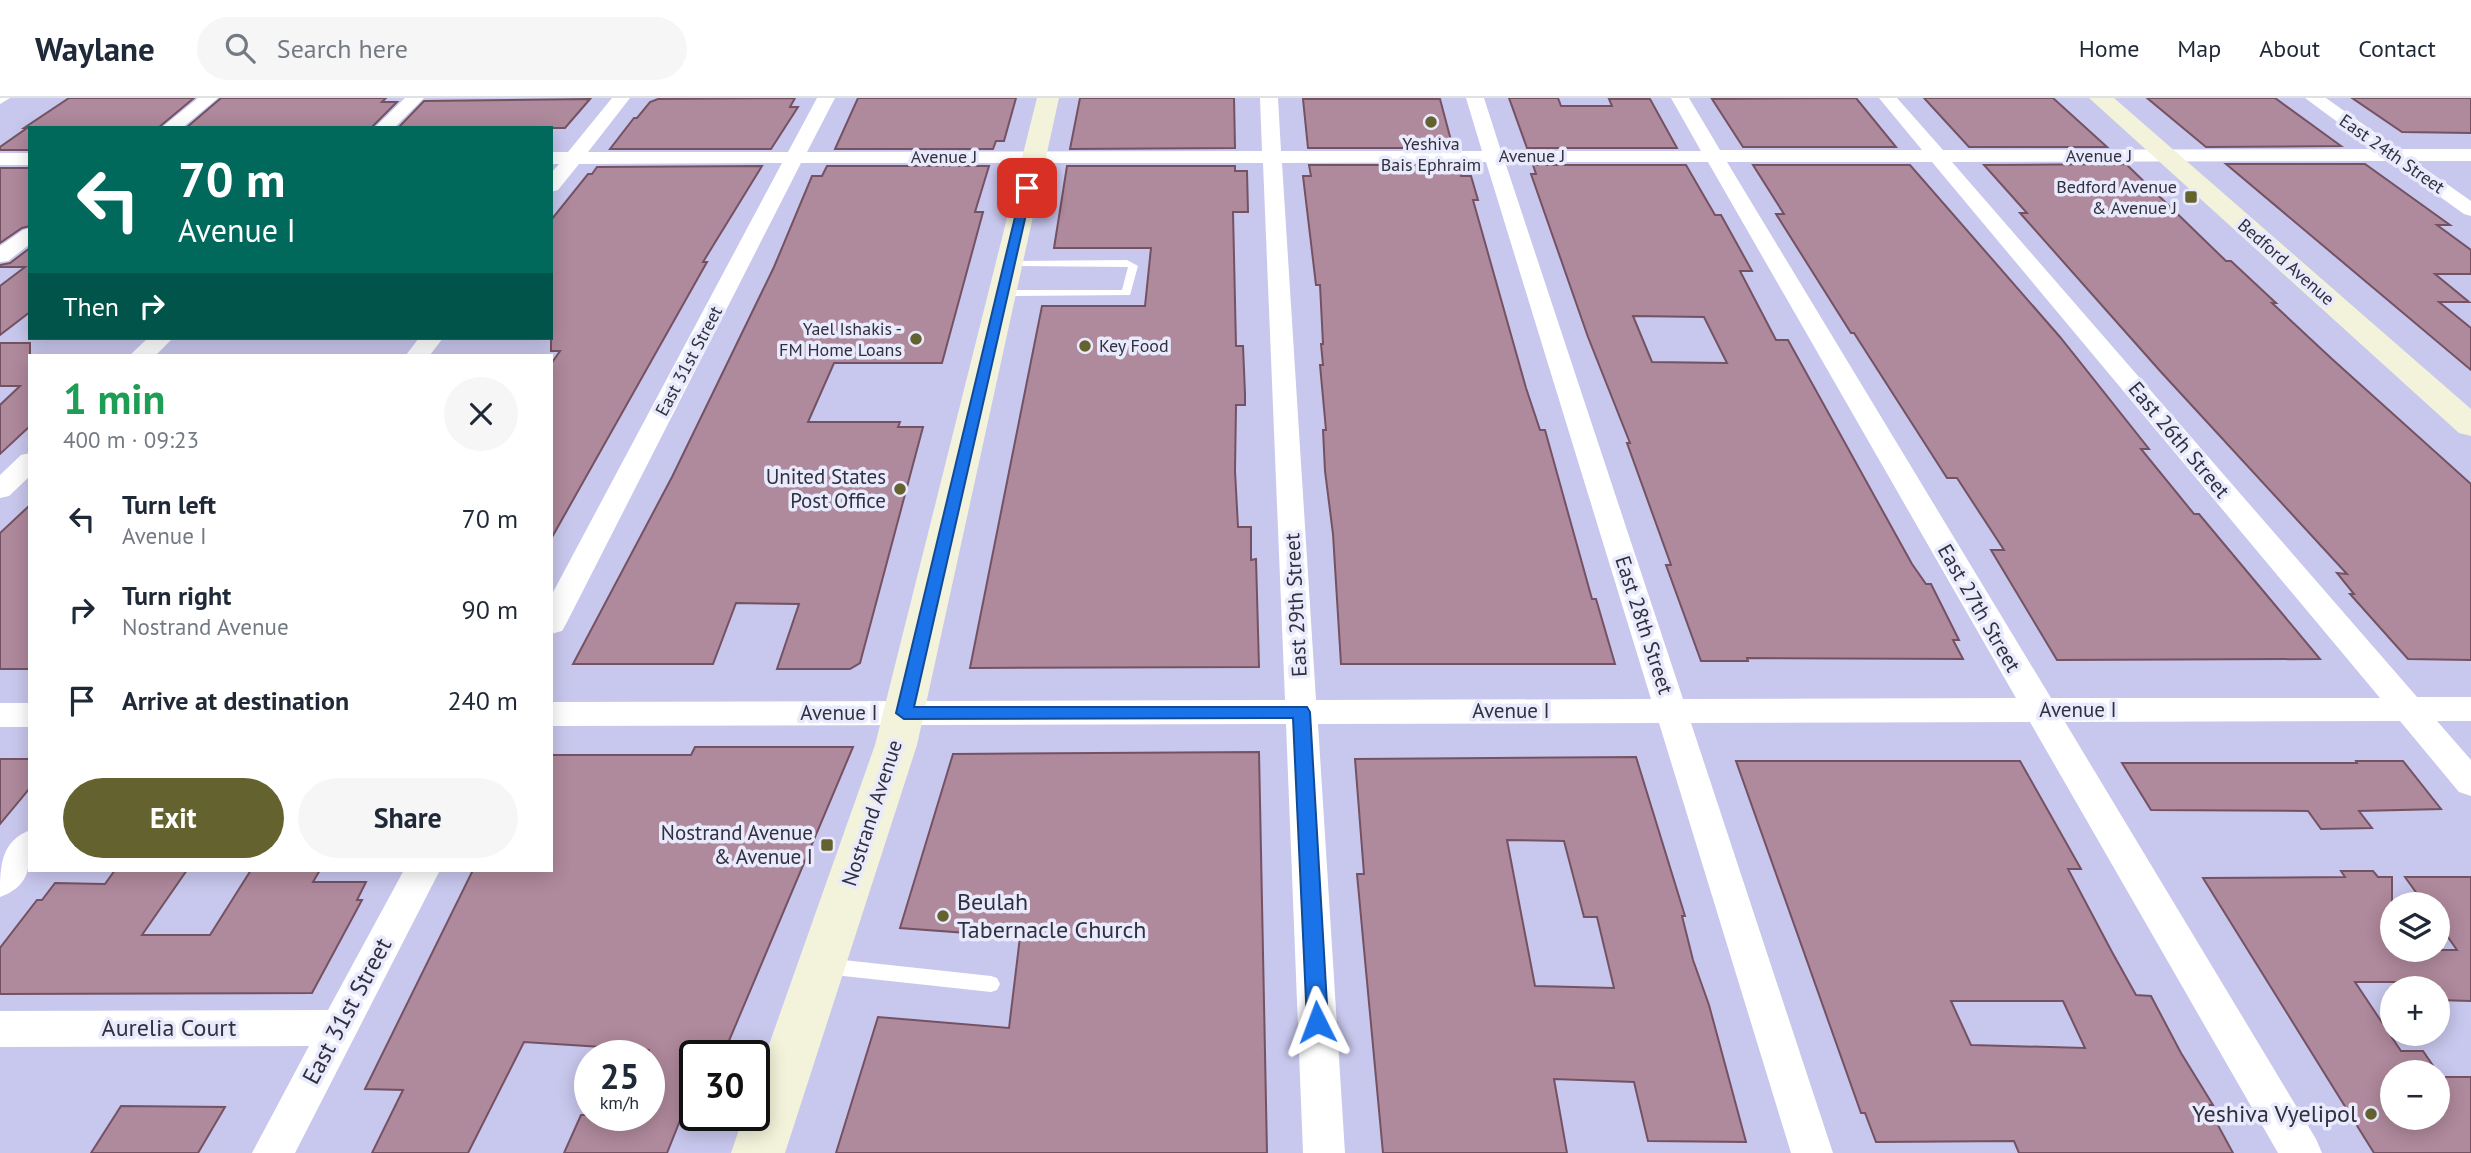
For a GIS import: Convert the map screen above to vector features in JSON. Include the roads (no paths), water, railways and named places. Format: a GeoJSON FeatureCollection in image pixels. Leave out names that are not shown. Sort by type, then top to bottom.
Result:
{"type":"FeatureCollection","features":[{"type":"Feature","properties":{"kind":"main road","name":"Nostrand Avenue"},"geometry":{"type":"LineString","coordinates":[[758,1153],[904,713],[1048,98]]}},
{"type":"Feature","properties":{"kind":"main road","name":"Bedford Avenue"},"geometry":{"type":"LineString","coordinates":[[2100,98],[2471,426]]}},
{"type":"Feature","properties":{"kind":"street"},"geometry":{"type":"LineString","coordinates":[[173,126],[209,98]]}},
{"type":"Feature","properties":{"kind":"street"},"geometry":{"type":"LineString","coordinates":[[385,126],[415,98]]}},
{"type":"Feature","properties":{"kind":"street"},"geometry":{"type":"LineString","coordinates":[[553,184],[621,98]]}},
{"type":"Feature","properties":{"kind":"street","name":"East 31st Street"},"geometry":{"type":"LineString","coordinates":[[553,620],[827,98]]}},
{"type":"Feature","properties":{"kind":"street","name":"East 29th Street"},"geometry":{"type":"LineString","coordinates":[[1269,98],[1324,1153]]}},
{"type":"Feature","properties":{"kind":"street","name":"East 28th Street"},"geometry":{"type":"LineString","coordinates":[[1475,98],[1812,1153]]}},
{"type":"Feature","properties":{"kind":"street","name":"East 27th Street"},"geometry":{"type":"LineString","coordinates":[[1680,98],[2301,1153]]}},
{"type":"Feature","properties":{"kind":"street","name":"East 26th Street"},"geometry":{"type":"LineString","coordinates":[[1888,98],[2471,783]]}},
{"type":"Feature","properties":{"kind":"street","name":"East 24th Street"},"geometry":{"type":"LineString","coordinates":[[2314,98],[2471,210]]}},
{"type":"Feature","properties":{"kind":"street","name":"Avenue J"},"geometry":{"type":"LineString","coordinates":[[553,158],[2471,155]]}},
{"type":"Feature","properties":{"kind":"street"},"geometry":{"type":"LineString","coordinates":[[0,159],[28,159]]}},
{"type":"Feature","properties":{"kind":"street"},"geometry":{"type":"LineString","coordinates":[[0,256],[28,235]]}},
{"type":"Feature","properties":{"kind":"street"},"geometry":{"type":"LineString","coordinates":[[143,354],[159,340]]}},
{"type":"Feature","properties":{"kind":"street"},"geometry":{"type":"LineString","coordinates":[[419,354],[429,340]]}},
{"type":"Feature","properties":{"kind":"street"},"geometry":{"type":"LineString","coordinates":[[0,489],[28,463]]}},
{"type":"Feature","properties":{"kind":"street","name":"Avenue I"},"geometry":{"type":"LineString","coordinates":[[553,714],[2471,709]]}},
{"type":"Feature","properties":{"kind":"street"},"geometry":{"type":"LineString","coordinates":[[0,715],[28,715]]}},
{"type":"Feature","properties":{"kind":"street"},"geometry":{"type":"LineString","coordinates":[[0,881],[28,846]]}},
{"type":"Feature","properties":{"kind":"street","name":"East 31st Street"},"geometry":{"type":"LineString","coordinates":[[273,1153],[421,872]]}},
{"type":"Feature","properties":{"kind":"street","name":"Aurelia Court"},"geometry":{"type":"LineString","coordinates":[[0,1029],[338,1028]]}},
{"type":"Feature","properties":{"kind":"lane"},"geometry":{"type":"LineString","coordinates":[[1128,263],[1133,267],[1126,293],[1006,278],[1128,263]]}},
{"type":"Feature","properties":{"kind":"lane"},"geometry":{"type":"LineString","coordinates":[[821,966],[991,984]]}},
{"type":"Feature","properties":{"kind":"place","name":"Yeshiva Bais Ephraim"},"geometry":{"type":"Point","coordinates":[1431,122]}},
{"type":"Feature","properties":{"kind":"place","name":"Bedford Avenue & Avenue J"},"geometry":{"type":"Point","coordinates":[2191,197]}},
{"type":"Feature","properties":{"kind":"place","name":"Yael Ishakis - FM Home Loans"},"geometry":{"type":"Point","coordinates":[916,339]}},
{"type":"Feature","properties":{"kind":"place","name":"Key Food"},"geometry":{"type":"Point","coordinates":[1085,346]}},
{"type":"Feature","properties":{"kind":"place","name":"United States Post Office"},"geometry":{"type":"Point","coordinates":[900,489]}},
{"type":"Feature","properties":{"kind":"place","name":"Nostrand Avenue & Avenue I"},"geometry":{"type":"Point","coordinates":[827,845]}},
{"type":"Feature","properties":{"kind":"place","name":"Beulah Tabernacle Church"},"geometry":{"type":"Point","coordinates":[943,916]}},
{"type":"Feature","properties":{"kind":"place","name":"Yeshiva Vyelipol"},"geometry":{"type":"Point","coordinates":[2371,1114]}}]}
